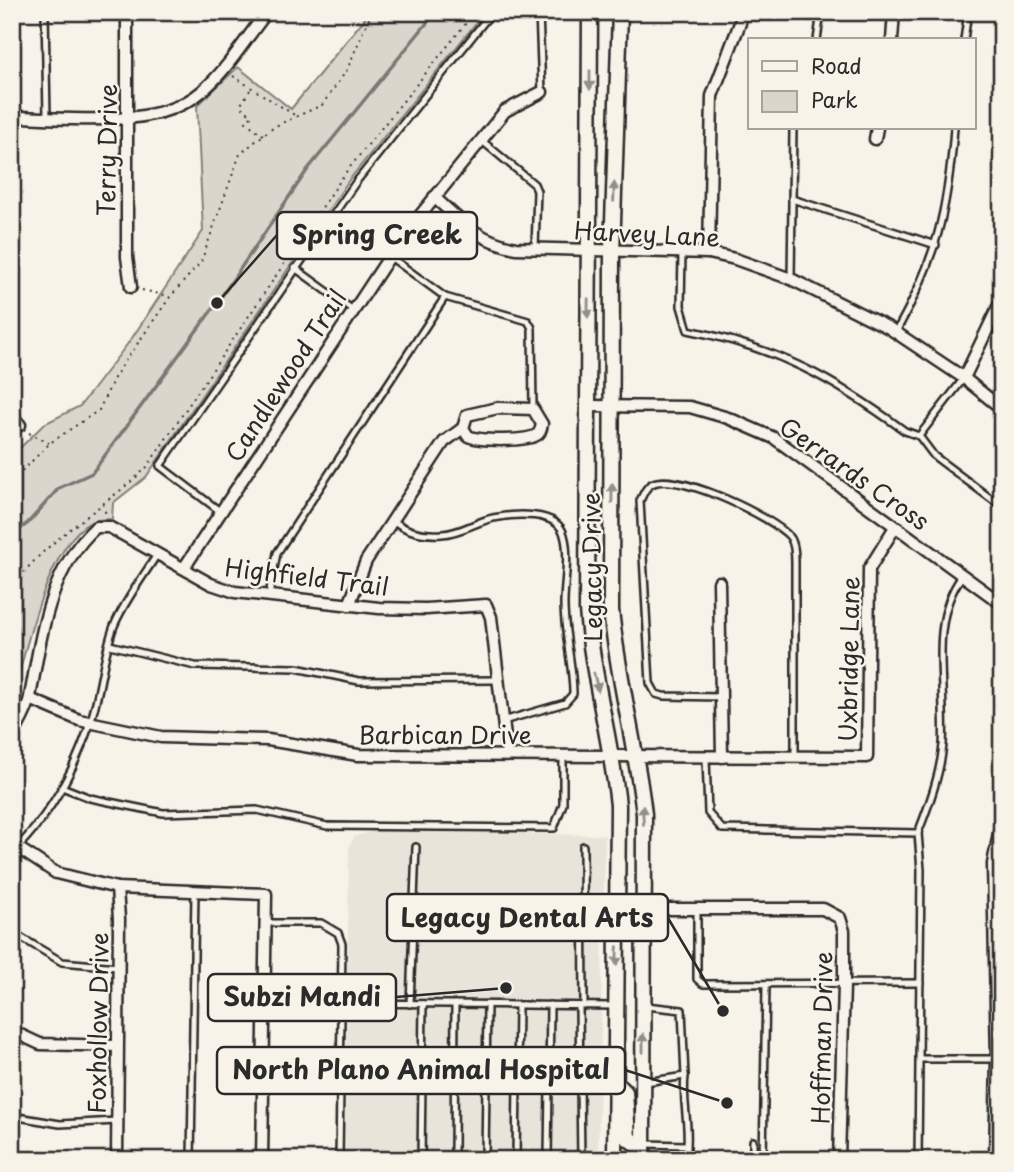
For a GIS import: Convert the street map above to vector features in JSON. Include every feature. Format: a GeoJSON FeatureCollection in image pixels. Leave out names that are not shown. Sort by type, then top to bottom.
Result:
{"type":"FeatureCollection","features":[{"type":"Feature","properties":{"kind":"main road","name":"Legacy Drive"},"geometry":{"type":"LineString","coordinates":[[590,12],[587,610],[594,672],[613,757],[620,846],[615,1158]]}},
{"type":"Feature","properties":{"kind":"main road","name":"Legacy Drive"},"geometry":{"type":"LineString","coordinates":[[620,12],[612,252],[611,610],[615,654],[638,757],[644,814],[643,1151]]}},
{"type":"Feature","properties":{"kind":"main road"},"geometry":{"type":"LineString","coordinates":[[616,1006],[643,1006]]}},
{"type":"Feature","properties":{"kind":"main road"},"geometry":{"type":"LineString","coordinates":[[616,1083],[625,1092],[628,1138],[643,1151]]}},
{"type":"Feature","properties":{"kind":"street","name":"Terry Drive"},"geometry":{"type":"LineString","coordinates":[[127,12],[127,257],[131,287]]}},
{"type":"Feature","properties":{"kind":"street"},"geometry":{"type":"LineString","coordinates":[[12,117],[128,117],[162,114],[182,106],[209,84],[267,12]]}},
{"type":"Feature","properties":{"kind":"street"},"geometry":{"type":"LineString","coordinates":[[709,253],[712,96],[742,12]]}},
{"type":"Feature","properties":{"kind":"street"},"geometry":{"type":"LineString","coordinates":[[891,38],[894,12]]}},
{"type":"Feature","properties":{"kind":"street","name":"Candlewood Trail"},"geometry":{"type":"LineString","coordinates":[[184,568],[388,256],[510,105],[542,92]]}},
{"type":"Feature","properties":{"kind":"street"},"geometry":{"type":"LineString","coordinates":[[875,139],[877,130]]}},
{"type":"Feature","properties":{"kind":"street","name":"Harvey Lane"},"geometry":{"type":"LineString","coordinates":[[434,197],[484,240],[516,248],[709,253],[791,279],[896,332],[964,377],[1002,409]]}},
{"type":"Feature","properties":{"kind":"street"},"geometry":{"type":"LineString","coordinates":[[964,377],[1002,299]]}},
{"type":"Feature","properties":{"kind":"street","name":"Gerrards Cross"},"geometry":{"type":"LineString","coordinates":[[587,406],[690,407],[728,418],[774,438],[1002,604]]}},
{"type":"Feature","properties":{"kind":"street"},"geometry":{"type":"LineString","coordinates":[[498,408],[533,409],[542,424],[536,436],[479,439],[468,436],[463,428],[463,421],[473,411],[498,408]]}},
{"type":"Feature","properties":{"kind":"street"},"geometry":{"type":"LineString","coordinates":[[12,416],[20,425]]}},
{"type":"Feature","properties":{"kind":"street"},"geometry":{"type":"LineString","coordinates":[[349,605],[366,561],[444,442],[463,428]]}},
{"type":"Feature","properties":{"kind":"street","name":"Highfield Trail"},"geometry":{"type":"LineString","coordinates":[[30,699],[35,658],[50,600],[78,546],[96,527],[109,527],[224,590],[349,605],[426,609],[486,605],[491,617],[496,680]]}},
{"type":"Feature","properties":{"kind":"street","name":"Uxbridge Lane"},"geometry":{"type":"LineString","coordinates":[[867,757],[869,569],[895,527]]}},
{"type":"Feature","properties":{"kind":"street"},"geometry":{"type":"LineString","coordinates":[[719,582],[722,757]]}},
{"type":"Feature","properties":{"kind":"street"},"geometry":{"type":"LineString","coordinates":[[496,680],[506,754]]}},
{"type":"Feature","properties":{"kind":"street"},"geometry":{"type":"LineString","coordinates":[[12,737],[30,699]]}},
{"type":"Feature","properties":{"kind":"street","name":"Barbican Drive"},"geometry":{"type":"LineString","coordinates":[[30,699],[90,722],[161,737],[268,740],[358,755],[867,757]]}},
{"type":"Feature","properties":{"kind":"street"},"geometry":{"type":"LineString","coordinates":[[995,1160],[998,1142],[999,1059],[997,894],[993,864],[1002,818]]}},
{"type":"Feature","properties":{"kind":"street"},"geometry":{"type":"LineString","coordinates":[[15,846],[56,873],[117,888],[266,894],[262,1160]]}},
{"type":"Feature","properties":{"kind":"street","name":"Foxhollow Drive"},"geometry":{"type":"LineString","coordinates":[[117,888],[117,1160]]}},
{"type":"Feature","properties":{"kind":"street"},"geometry":{"type":"LineString","coordinates":[[619,909],[697,909]]}},
{"type":"Feature","properties":{"kind":"street","name":"Hoffman Drive"},"geometry":{"type":"LineString","coordinates":[[697,909],[822,909],[840,918],[844,931],[844,985],[839,1160]]}},
{"type":"Feature","properties":{"kind":"street"},"geometry":{"type":"LineString","coordinates":[[12,1031],[40,1044],[117,1046]]}},
{"type":"Feature","properties":{"kind":"lane"},"geometry":{"type":"LineString","coordinates":[[45,12],[47,117]]}},
{"type":"Feature","properties":{"kind":"lane"},"geometry":{"type":"LineString","coordinates":[[221,512],[160,466],[356,182],[492,12]]}},
{"type":"Feature","properties":{"kind":"lane"},"geometry":{"type":"LineString","coordinates":[[538,12],[542,92]]}},
{"type":"Feature","properties":{"kind":"lane"},"geometry":{"type":"LineString","coordinates":[[817,38],[821,12]]}},
{"type":"Feature","properties":{"kind":"lane"},"geometry":{"type":"LineString","coordinates":[[964,38],[968,12]]}},
{"type":"Feature","properties":{"kind":"lane"},"geometry":{"type":"LineString","coordinates":[[791,279],[793,130]]}},
{"type":"Feature","properties":{"kind":"lane"},"geometry":{"type":"LineString","coordinates":[[896,332],[930,264],[942,227],[954,130]]}},
{"type":"Feature","properties":{"kind":"lane"},"geometry":{"type":"LineString","coordinates":[[481,140],[534,184],[537,191],[535,249]]}},
{"type":"Feature","properties":{"kind":"lane"},"geometry":{"type":"LineString","coordinates":[[792,199],[936,245]]}},
{"type":"Feature","properties":{"kind":"lane"},"geometry":{"type":"LineString","coordinates":[[682,253],[681,306],[688,330],[746,344],[819,372],[905,431],[919,436],[934,456],[1002,507]]}},
{"type":"Feature","properties":{"kind":"lane"},"geometry":{"type":"LineString","coordinates":[[388,256],[445,297],[528,321],[532,328],[533,409]]}},
{"type":"Feature","properties":{"kind":"lane"},"geometry":{"type":"LineString","coordinates":[[295,268],[353,310]]}},
{"type":"Feature","properties":{"kind":"lane"},"geometry":{"type":"LineString","coordinates":[[269,595],[277,553],[445,297]]}},
{"type":"Feature","properties":{"kind":"lane"},"geometry":{"type":"LineString","coordinates":[[919,436],[964,377]]}},
{"type":"Feature","properties":{"kind":"lane"},"geometry":{"type":"LineString","coordinates":[[721,697],[663,696],[656,694],[650,683],[640,501],[648,486],[654,482],[683,485],[725,498],[771,523],[792,541],[795,563],[795,758]]}},
{"type":"Feature","properties":{"kind":"lane"},"geometry":{"type":"LineString","coordinates":[[393,520],[403,529],[443,534],[460,531],[493,518],[512,516],[545,517],[560,525],[565,536],[564,606],[573,694],[565,703],[502,721]]}},
{"type":"Feature","properties":{"kind":"lane"},"geometry":{"type":"LineString","coordinates":[[15,846],[44,816],[75,765],[90,722],[110,645],[125,604],[158,553]]}},
{"type":"Feature","properties":{"kind":"lane"},"geometry":{"type":"LineString","coordinates":[[918,1160],[921,870],[918,833],[936,783],[943,744],[943,614],[951,591],[962,576]]}},
{"type":"Feature","properties":{"kind":"lane"},"geometry":{"type":"LineString","coordinates":[[110,645],[195,666],[296,668],[359,681],[496,680]]}},
{"type":"Feature","properties":{"kind":"lane"},"geometry":{"type":"LineString","coordinates":[[62,787],[90,798],[163,813],[257,810],[327,826],[554,828],[563,804],[563,756]]}},
{"type":"Feature","properties":{"kind":"lane"},"geometry":{"type":"LineString","coordinates":[[706,758],[708,813],[722,830],[918,833]]}},
{"type":"Feature","properties":{"kind":"lane"},"geometry":{"type":"LineString","coordinates":[[581,1159],[583,846]]}},
{"type":"Feature","properties":{"kind":"lane"},"geometry":{"type":"LineString","coordinates":[[410,1004],[416,847]]}},
{"type":"Feature","properties":{"kind":"lane"},"geometry":{"type":"LineString","coordinates":[[191,1160],[195,890]]}},
{"type":"Feature","properties":{"kind":"lane"},"geometry":{"type":"LineString","coordinates":[[697,909],[699,983],[920,983]]}},
{"type":"Feature","properties":{"kind":"lane"},"geometry":{"type":"LineString","coordinates":[[267,923],[321,923],[338,933],[341,944],[339,1160]]}},
{"type":"Feature","properties":{"kind":"lane"},"geometry":{"type":"LineString","coordinates":[[12,932],[62,962],[118,967]]}},
{"type":"Feature","properties":{"kind":"lane"},"geometry":{"type":"LineString","coordinates":[[763,1160],[766,985]]}},
{"type":"Feature","properties":{"kind":"lane"},"geometry":{"type":"LineString","coordinates":[[356,1003],[616,1006]]}},
{"type":"Feature","properties":{"kind":"lane"},"geometry":{"type":"LineString","coordinates":[[421,1160],[424,1004]]}},
{"type":"Feature","properties":{"kind":"lane"},"geometry":{"type":"LineString","coordinates":[[454,1160],[455,1004]]}},
{"type":"Feature","properties":{"kind":"lane"},"geometry":{"type":"LineString","coordinates":[[485,1160],[487,1005]]}},
{"type":"Feature","properties":{"kind":"lane"},"geometry":{"type":"LineString","coordinates":[[516,1160],[519,1005]]}},
{"type":"Feature","properties":{"kind":"lane"},"geometry":{"type":"LineString","coordinates":[[550,1005],[550,1160],[615,1158]]}},
{"type":"Feature","properties":{"kind":"lane"},"geometry":{"type":"LineString","coordinates":[[643,1006],[682,1010],[685,1076],[682,1093],[688,1123],[687,1160]]}},
{"type":"Feature","properties":{"kind":"lane"},"geometry":{"type":"LineString","coordinates":[[919,1059],[999,1059]]}},
{"type":"Feature","properties":{"kind":"lane"},"geometry":{"type":"LineString","coordinates":[[643,1083],[685,1076]]}},
{"type":"Feature","properties":{"kind":"lane"},"geometry":{"type":"LineString","coordinates":[[12,1116],[60,1124],[117,1121]]}},
{"type":"Feature","properties":{"kind":"lane"},"geometry":{"type":"LineString","coordinates":[[753,1141],[753,1160]]}},
{"type":"Feature","properties":{"kind":"lane"},"geometry":{"type":"LineString","coordinates":[[643,1151],[687,1145]]}},
{"type":"Feature","properties":{"kind":"path"},"geometry":{"type":"LineString","coordinates":[[12,481],[50,443],[99,410],[115,376],[170,297],[201,262],[240,154],[263,135],[322,105],[347,70],[368,20],[377,12]]}},
{"type":"Feature","properties":{"kind":"path"},"geometry":{"type":"LineString","coordinates":[[12,590],[23,570],[148,467],[346,172],[475,12]]}},
{"type":"Feature","properties":{"kind":"path"},"geometry":{"type":"LineString","coordinates":[[222,68],[250,89],[297,117]]}},
{"type":"Feature","properties":{"kind":"path"},"geometry":{"type":"LineString","coordinates":[[250,89],[240,106],[252,115],[246,122],[263,135]]}},
{"type":"Feature","properties":{"kind":"path"},"geometry":{"type":"LineString","coordinates":[[131,287],[170,297]]}},
{"type":"Feature","properties":{"kind":"path"},"geometry":{"type":"LineString","coordinates":[[20,425],[32,437],[50,443]]}},
{"type":"Feature","properties":{"kind":"path"},"geometry":{"type":"LineString","coordinates":[[103,503],[109,527]]}},
{"type":"Feature","properties":{"kind":"shaded area"},"geometry":{"type":"Polygon","coordinates":[[[373,831],[605,835],[598,1160],[345,1160],[349,847],[354,837],[373,831]]]}},
{"type":"Feature","properties":{"kind":"green space"},"geometry":{"type":"Polygon","coordinates":[[[370,12],[485,12],[349,180],[146,477],[113,503],[112,519],[91,522],[75,534],[62,553],[39,604],[12,703],[12,456],[44,424],[80,406],[132,338],[203,231],[197,106],[238,67],[291,109],[370,12]]]}},
{"type":"Feature","properties":{"kind":"waterway"},"geometry":{"type":"LineString","coordinates":[[12,535],[28,523],[59,488],[92,473],[217,303],[308,169],[436,12]]}},
{"type":"Feature","properties":{"kind":"place","name":"Spring Creek"},"geometry":{"type":"Point","coordinates":[217,303]}},
{"type":"Feature","properties":{"kind":"place","name":"Subzi Mandi"},"geometry":{"type":"Point","coordinates":[506,988]}},
{"type":"Feature","properties":{"kind":"place","name":"Legacy Dental Arts"},"geometry":{"type":"Point","coordinates":[723,1011]}},
{"type":"Feature","properties":{"kind":"place","name":"North Plano Animal Hospital"},"geometry":{"type":"Point","coordinates":[727,1103]}}]}
